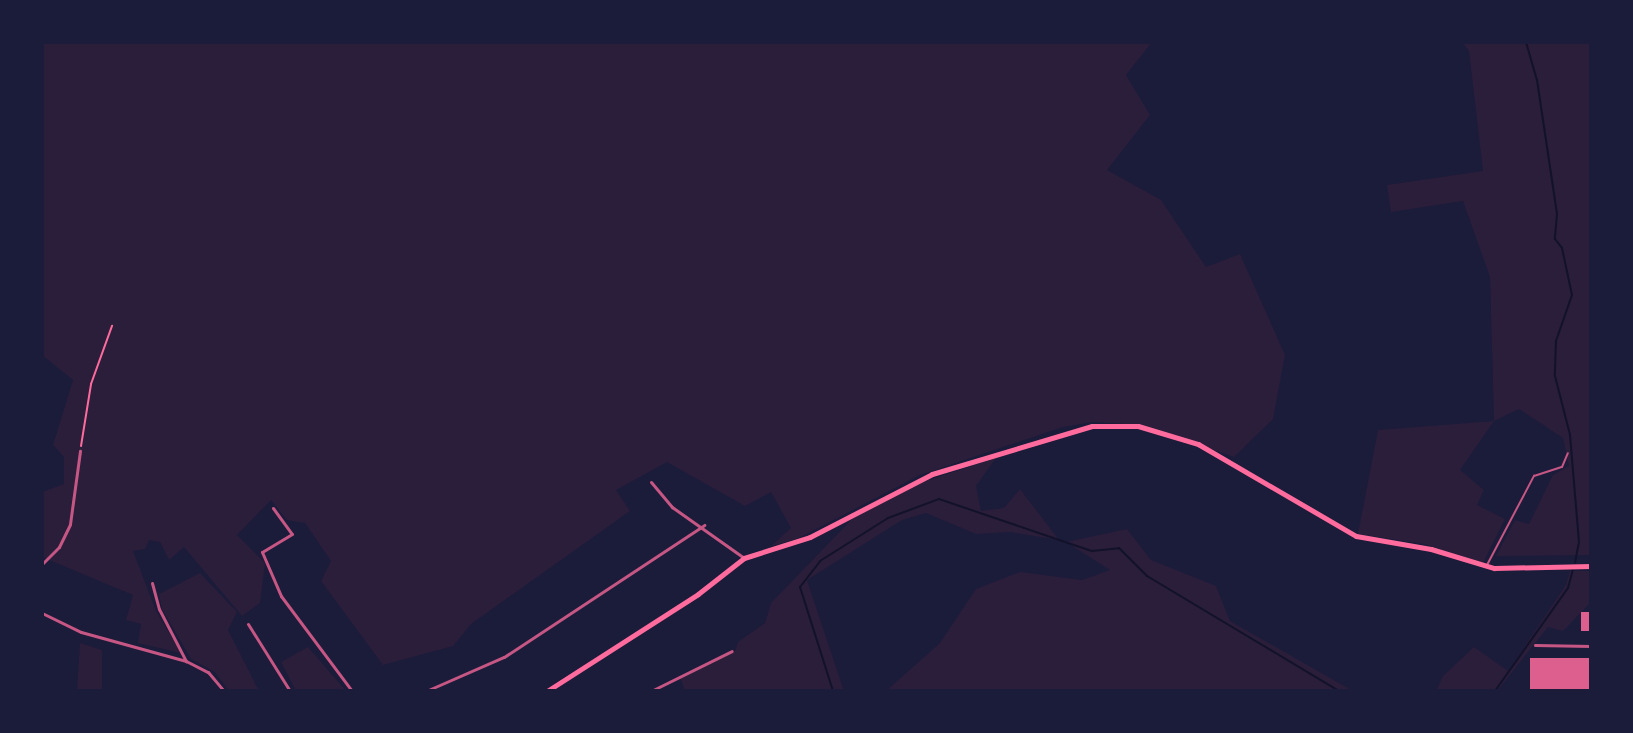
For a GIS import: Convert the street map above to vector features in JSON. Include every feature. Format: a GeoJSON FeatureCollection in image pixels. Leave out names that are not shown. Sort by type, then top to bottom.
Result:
{"type":"FeatureCollection","features":[{"type":"Feature","properties":{"kind":"main road"},"geometry":{"type":"LineString","coordinates":[[547,691],[698,594],[744,558],[810,537],[888,493],[941,471],[1059,432],[1114,425],[1173,435],[1220,454],[1299,506],[1356,536],[1431,549],[1487,566],[1591,566]]}},
{"type":"Feature","properties":{"kind":"street"},"geometry":{"type":"LineString","coordinates":[[42,564],[59,547],[70,524],[80,451]]}},
{"type":"Feature","properties":{"kind":"street"},"geometry":{"type":"LineString","coordinates":[[651,482],[672,507],[704,525],[744,558]]}},
{"type":"Feature","properties":{"kind":"street"},"geometry":{"type":"LineString","coordinates":[[273,508],[292,534],[262,552],[281,596],[352,691]]}},
{"type":"Feature","properties":{"kind":"street"},"geometry":{"type":"LineString","coordinates":[[426,691],[516,650],[704,525]]}},
{"type":"Feature","properties":{"kind":"street"},"geometry":{"type":"LineString","coordinates":[[152,583],[157,606],[186,661]]}},
{"type":"Feature","properties":{"kind":"street"},"geometry":{"type":"LineString","coordinates":[[42,613],[81,632],[186,661],[208,672],[224,691]]}},
{"type":"Feature","properties":{"kind":"street"},"geometry":{"type":"LineString","coordinates":[[248,624],[290,691]]}},
{"type":"Feature","properties":{"kind":"street"},"geometry":{"type":"LineString","coordinates":[[1535,645],[1591,646]]}},
{"type":"Feature","properties":{"kind":"street"},"geometry":{"type":"LineString","coordinates":[[651,691],[732,651]]}},
{"type":"Feature","properties":{"kind":"lane"},"geometry":{"type":"LineString","coordinates":[[1487,566],[1534,476],[1562,467],[1568,453]]}},
{"type":"Feature","properties":{"kind":"path"},"geometry":{"type":"LineString","coordinates":[[80,451],[100,350],[112,326]]}},
{"type":"Feature","properties":{"kind":"shaded area"},"geometry":{"type":"Polygon","coordinates":[[[42,42],[1152,42],[1126,75],[1150,115],[1107,170],[1161,200],[1206,267],[1240,254],[1285,355],[1273,419],[1234,457],[1140,425],[1093,422],[1063,427],[920,475],[797,539],[771,546],[791,528],[771,492],[745,506],[667,462],[616,490],[630,511],[471,624],[453,646],[383,665],[321,581],[331,561],[305,523],[287,520],[271,500],[237,535],[265,563],[260,603],[242,616],[184,547],[169,560],[160,542],[149,540],[145,549],[133,551],[156,611],[181,653],[138,643],[141,624],[126,620],[133,595],[42,557],[42,492],[64,484],[64,457],[53,445],[73,380],[42,355],[42,42]]]}},
{"type":"Feature","properties":{"kind":"shaded area"},"geometry":{"type":"Polygon","coordinates":[[[1462,42],[1591,42],[1591,555],[1496,556],[1515,520],[1529,524],[1553,475],[1569,466],[1563,438],[1519,409],[1494,421],[1490,277],[1463,201],[1391,212],[1387,185],[1483,171],[1469,51],[1462,42]]]}},
{"type":"Feature","properties":{"kind":"shaded area"},"geometry":{"type":"Polygon","coordinates":[[[1494,421],[1460,470],[1484,490],[1477,505],[1505,519],[1483,563],[1424,544],[1358,534],[1378,430],[1494,421]]]}},
{"type":"Feature","properties":{"kind":"shaded area"},"geometry":{"type":"Polygon","coordinates":[[[996,458],[976,486],[981,511],[1004,508],[1020,489],[1059,540],[1010,532],[976,534],[926,513],[902,520],[807,580],[844,691],[685,691],[680,677],[735,651],[738,642],[765,623],[771,603],[854,517],[923,482],[996,458]]]}},
{"type":"Feature","properties":{"kind":"shaded area"},"geometry":{"type":"Polygon","coordinates":[[[1127,529],[1151,560],[1216,586],[1230,621],[1353,691],[886,691],[940,643],[976,589],[1020,572],[1082,580],[1110,570],[1066,542],[1127,529]]]}},
{"type":"Feature","properties":{"kind":"shaded area"},"geometry":{"type":"Polygon","coordinates":[[[1570,571],[1591,571],[1591,602],[1563,631],[1548,627],[1497,691],[1436,691],[1443,676],[1474,647],[1508,671],[1566,585],[1570,571]]]}},
{"type":"Feature","properties":{"kind":"shaded area"},"geometry":{"type":"Polygon","coordinates":[[[200,573],[237,612],[228,630],[259,691],[229,691],[215,672],[191,659],[162,609],[159,594],[200,573]]]}},
{"type":"Feature","properties":{"kind":"shaded area"},"geometry":{"type":"Polygon","coordinates":[[[80,643],[102,650],[102,691],[77,691],[80,643]]]}},
{"type":"Feature","properties":{"kind":"shaded area"},"geometry":{"type":"Polygon","coordinates":[[[308,647],[346,691],[296,691],[281,662],[308,647]]]}},
{"type":"Feature","properties":{"kind":"building"},"geometry":{"type":"Polygon","coordinates":[[[1581,612],[1591,612],[1591,631],[1581,631],[1581,612]]]}},
{"type":"Feature","properties":{"kind":"building"},"geometry":{"type":"Polygon","coordinates":[[[1530,658],[1591,658],[1591,691],[1530,691],[1530,658]]]}},
{"type":"Feature","properties":{"kind":"waterway"},"geometry":{"type":"LineString","coordinates":[[1526,42],[1537,80],[1557,214],[1555,239],[1562,248],[1572,295],[1556,341],[1555,376],[1570,435],[1579,542],[1575,563]]}},
{"type":"Feature","properties":{"kind":"waterway"},"geometry":{"type":"LineString","coordinates":[[833,691],[800,587],[820,561],[888,518],[939,499],[1092,551],[1119,548],[1147,576],[1339,691]]}},
{"type":"Feature","properties":{"kind":"waterway"},"geometry":{"type":"LineString","coordinates":[[1495,691],[1568,588],[1573,569]]}}]}
